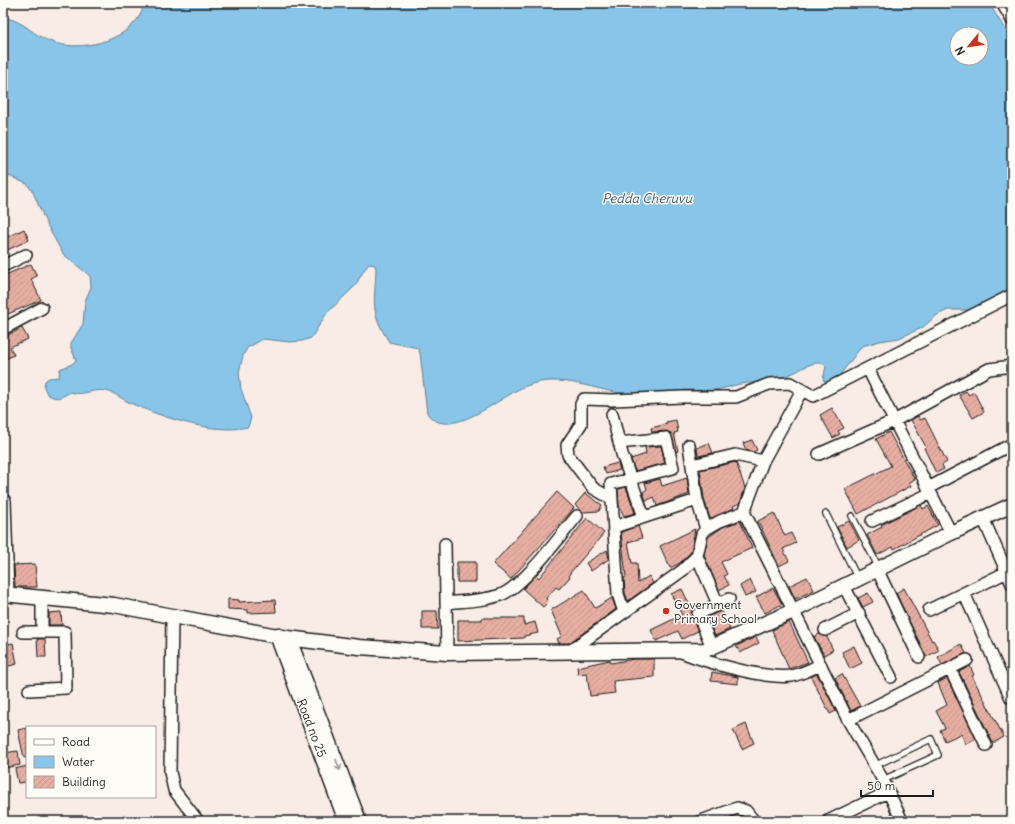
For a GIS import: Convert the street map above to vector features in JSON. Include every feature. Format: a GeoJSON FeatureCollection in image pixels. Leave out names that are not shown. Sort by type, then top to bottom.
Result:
{"type":"FeatureCollection","features":[{"type":"Feature","properties":{"kind":"street"},"geometry":{"type":"LineString","coordinates":[[1002,3],[1012,20]]}},
{"type":"Feature","properties":{"kind":"street"},"geometry":{"type":"LineString","coordinates":[[3,266],[26,255]]}},
{"type":"Feature","properties":{"kind":"street"},"geometry":{"type":"LineString","coordinates":[[612,499],[593,488],[568,455],[567,445],[581,424],[581,404],[584,399],[613,400],[736,396],[769,384],[790,383],[813,396],[1012,295]]}},
{"type":"Feature","properties":{"kind":"street"},"geometry":{"type":"LineString","coordinates":[[3,329],[42,308]]}},
{"type":"Feature","properties":{"kind":"street"},"geometry":{"type":"LineString","coordinates":[[819,454],[894,421],[989,369],[1012,366]]}},
{"type":"Feature","properties":{"kind":"street"},"geometry":{"type":"LineString","coordinates":[[868,369],[951,533]]}},
{"type":"Feature","properties":{"kind":"street"},"geometry":{"type":"LineString","coordinates":[[802,390],[763,461],[744,512],[848,720],[883,780],[902,821]]}},
{"type":"Feature","properties":{"kind":"street"},"geometry":{"type":"LineString","coordinates":[[612,414],[619,443],[644,517]]}},
{"type":"Feature","properties":{"kind":"street"},"geometry":{"type":"LineString","coordinates":[[619,443],[666,438],[673,468],[611,484],[618,594],[624,612]]}},
{"type":"Feature","properties":{"kind":"street"},"geometry":{"type":"LineString","coordinates":[[872,520],[930,490],[1012,444]]}},
{"type":"Feature","properties":{"kind":"street"},"geometry":{"type":"LineString","coordinates":[[689,445],[697,500],[706,529]]}},
{"type":"Feature","properties":{"kind":"street"},"geometry":{"type":"LineString","coordinates":[[692,465],[735,455],[763,461]]}},
{"type":"Feature","properties":{"kind":"street"},"geometry":{"type":"LineString","coordinates":[[3,501],[5,500],[5,594],[114,605],[172,617],[282,636],[359,647],[447,653],[705,650],[793,611],[951,533],[1012,505]]}},
{"type":"Feature","properties":{"kind":"street"},"geometry":{"type":"LineString","coordinates":[[614,527],[697,500]]}},
{"type":"Feature","properties":{"kind":"street"},"geometry":{"type":"LineString","coordinates":[[570,651],[683,570],[697,556],[702,534],[706,529],[720,521],[744,512]]}},
{"type":"Feature","properties":{"kind":"street"},"geometry":{"type":"LineString","coordinates":[[446,603],[487,598],[503,594],[518,585],[577,516]]}},
{"type":"Feature","properties":{"kind":"street"},"geometry":{"type":"LineString","coordinates":[[983,518],[1012,584]]}},
{"type":"Feature","properties":{"kind":"street"},"geometry":{"type":"LineString","coordinates":[[446,544],[447,653]]}},
{"type":"Feature","properties":{"kind":"street"},"geometry":{"type":"LineString","coordinates":[[697,556],[718,604]]}},
{"type":"Feature","properties":{"kind":"street"},"geometry":{"type":"LineString","coordinates":[[878,569],[919,657]]}},
{"type":"Feature","properties":{"kind":"street"},"geometry":{"type":"LineString","coordinates":[[929,610],[1007,572]]}},
{"type":"Feature","properties":{"kind":"street"},"geometry":{"type":"LineString","coordinates":[[844,586],[891,677]]}},
{"type":"Feature","properties":{"kind":"street"},"geometry":{"type":"LineString","coordinates":[[964,593],[1011,698]]}},
{"type":"Feature","properties":{"kind":"street"},"geometry":{"type":"LineString","coordinates":[[42,598],[42,632]]}},
{"type":"Feature","properties":{"kind":"street"},"geometry":{"type":"LineString","coordinates":[[712,647],[698,614],[729,600]]}},
{"type":"Feature","properties":{"kind":"street"},"geometry":{"type":"LineString","coordinates":[[826,630],[859,614]]}},
{"type":"Feature","properties":{"kind":"street"},"geometry":{"type":"LineString","coordinates":[[172,617],[170,772],[174,790],[198,821]]}},
{"type":"Feature","properties":{"kind":"street"},"geometry":{"type":"LineString","coordinates":[[23,632],[65,632],[66,688],[29,690]]}},
{"type":"Feature","properties":{"kind":"street","name":"Road no 25"},"geometry":{"type":"LineString","coordinates":[[282,636],[338,783],[359,821]]}},
{"type":"Feature","properties":{"kind":"street"},"geometry":{"type":"LineString","coordinates":[[676,651],[703,660],[773,676],[794,676],[821,664]]}},
{"type":"Feature","properties":{"kind":"street"},"geometry":{"type":"LineString","coordinates":[[848,720],[967,660]]}},
{"type":"Feature","properties":{"kind":"street"},"geometry":{"type":"LineString","coordinates":[[950,669],[986,744]]}},
{"type":"Feature","properties":{"kind":"street","name":"Road no 25"},"geometry":{"type":"LineString","coordinates":[[338,783],[346,821]]}},
{"type":"Feature","properties":{"kind":"street"},"geometry":{"type":"LineString","coordinates":[[828,821],[888,792]]}},
{"type":"Feature","properties":{"kind":"street"},"geometry":{"type":"LineString","coordinates":[[701,821],[737,808],[746,811],[754,821]]}},
{"type":"Feature","properties":{"kind":"lane"},"geometry":{"type":"LineString","coordinates":[[826,514],[858,579]]}},
{"type":"Feature","properties":{"kind":"lane"},"geometry":{"type":"LineString","coordinates":[[852,516],[878,569]]}},
{"type":"Feature","properties":{"kind":"lane"},"geometry":{"type":"LineString","coordinates":[[874,766],[931,739],[938,755],[883,780]]}},
{"type":"Feature","properties":{"kind":"water","name":"Pedda Cheruvu"},"geometry":{"type":"Polygon","coordinates":[[[144,3],[989,3],[1012,41],[1012,289],[974,310],[948,310],[937,315],[922,328],[899,338],[862,346],[836,380],[827,383],[823,380],[826,366],[818,363],[809,365],[779,378],[711,390],[686,390],[651,394],[629,394],[565,382],[539,382],[516,391],[490,407],[475,414],[461,420],[448,423],[436,421],[427,413],[420,353],[418,348],[389,342],[378,322],[374,299],[376,269],[375,265],[369,264],[355,286],[327,313],[311,338],[302,341],[290,342],[263,339],[247,348],[243,356],[239,372],[241,389],[251,418],[248,427],[219,429],[172,419],[130,403],[112,393],[101,390],[79,394],[71,392],[57,398],[47,394],[44,387],[45,381],[49,378],[59,377],[60,369],[72,364],[76,360],[71,348],[71,343],[83,324],[85,301],[91,287],[90,276],[63,254],[46,223],[33,192],[27,184],[3,173],[3,17],[18,22],[52,42],[75,46],[88,45],[113,38],[124,32],[133,24],[142,11],[144,3]]]}},
{"type":"Feature","properties":{"kind":"building"},"geometry":{"type":"Polygon","coordinates":[[[24,229],[29,240],[3,252],[3,239],[24,229]]]}},
{"type":"Feature","properties":{"kind":"building"},"geometry":{"type":"Polygon","coordinates":[[[31,264],[37,276],[31,279],[41,300],[3,316],[3,276],[31,264]]]}},
{"type":"Feature","properties":{"kind":"building"},"geometry":{"type":"Polygon","coordinates":[[[22,328],[28,339],[10,347],[14,355],[3,360],[3,336],[6,338],[9,337],[8,335],[22,328]]]}},
{"type":"Feature","properties":{"kind":"building"},"geometry":{"type":"Polygon","coordinates":[[[966,391],[969,395],[974,392],[984,412],[973,418],[959,395],[966,391]]]}},
{"type":"Feature","properties":{"kind":"building"},"geometry":{"type":"Polygon","coordinates":[[[832,408],[844,428],[838,431],[840,434],[833,438],[820,415],[832,408]]]}},
{"type":"Feature","properties":{"kind":"building"},"geometry":{"type":"Polygon","coordinates":[[[918,416],[920,420],[925,418],[947,462],[942,465],[944,469],[936,473],[924,448],[926,447],[911,420],[918,416]]]}},
{"type":"Feature","properties":{"kind":"building"},"geometry":{"type":"Polygon","coordinates":[[[676,420],[678,432],[674,433],[678,451],[676,452],[671,433],[666,431],[652,432],[651,428],[676,420]]]}},
{"type":"Feature","properties":{"kind":"building"},"geometry":{"type":"Polygon","coordinates":[[[889,432],[915,480],[909,482],[911,486],[858,514],[845,489],[891,466],[876,439],[889,432]]]}},
{"type":"Feature","properties":{"kind":"building"},"geometry":{"type":"Polygon","coordinates":[[[752,440],[757,450],[753,452],[746,450],[743,443],[752,440]]]}},
{"type":"Feature","properties":{"kind":"building"},"geometry":{"type":"Polygon","coordinates":[[[709,443],[713,453],[698,456],[697,448],[709,443]]]}},
{"type":"Feature","properties":{"kind":"building"},"geometry":{"type":"Polygon","coordinates":[[[661,446],[665,463],[635,471],[631,459],[646,454],[645,447],[661,446]]]}},
{"type":"Feature","properties":{"kind":"building"},"geometry":{"type":"Polygon","coordinates":[[[736,462],[745,488],[740,503],[733,506],[734,508],[710,519],[704,498],[700,470],[736,462]]]}},
{"type":"Feature","properties":{"kind":"building"},"geometry":{"type":"Polygon","coordinates":[[[618,463],[620,470],[606,474],[603,467],[618,463]]]}},
{"type":"Feature","properties":{"kind":"building"},"geometry":{"type":"Polygon","coordinates":[[[687,478],[689,494],[657,506],[654,497],[646,501],[643,492],[647,489],[645,483],[660,479],[662,486],[687,478]]]}},
{"type":"Feature","properties":{"kind":"building"},"geometry":{"type":"Polygon","coordinates":[[[626,487],[635,513],[624,516],[619,506],[618,489],[626,487]]]}},
{"type":"Feature","properties":{"kind":"building"},"geometry":{"type":"Polygon","coordinates":[[[557,492],[574,508],[511,579],[493,564],[557,492]]]}},
{"type":"Feature","properties":{"kind":"building"},"geometry":{"type":"Polygon","coordinates":[[[585,493],[602,505],[599,511],[583,512],[575,505],[585,493]]]}},
{"type":"Feature","properties":{"kind":"building"},"geometry":{"type":"Polygon","coordinates":[[[921,505],[923,509],[928,506],[938,525],[894,549],[893,547],[877,555],[867,535],[882,527],[881,525],[921,505]]]}},
{"type":"Feature","properties":{"kind":"building"},"geometry":{"type":"Polygon","coordinates":[[[774,513],[785,536],[791,533],[796,543],[783,549],[789,561],[779,566],[758,521],[774,513]]]}},
{"type":"Feature","properties":{"kind":"building"},"geometry":{"type":"Polygon","coordinates":[[[587,518],[604,533],[570,573],[570,577],[559,589],[556,587],[546,598],[548,602],[543,607],[523,589],[536,575],[539,578],[587,518]]]}},
{"type":"Feature","properties":{"kind":"building"},"geometry":{"type":"Polygon","coordinates":[[[740,521],[752,548],[721,562],[727,574],[724,576],[729,585],[719,590],[704,555],[708,537],[723,527],[740,521]]]}},
{"type":"Feature","properties":{"kind":"building"},"geometry":{"type":"Polygon","coordinates":[[[849,521],[859,540],[847,547],[837,527],[849,521]]]}},
{"type":"Feature","properties":{"kind":"building"},"geometry":{"type":"Polygon","coordinates":[[[638,526],[642,538],[628,542],[632,563],[637,563],[638,583],[649,576],[653,583],[628,601],[625,593],[624,578],[626,577],[621,532],[638,526]]]}},
{"type":"Feature","properties":{"kind":"building"},"geometry":{"type":"Polygon","coordinates":[[[695,529],[691,552],[680,563],[670,568],[660,546],[695,529]]]}},
{"type":"Feature","properties":{"kind":"building"},"geometry":{"type":"Polygon","coordinates":[[[607,550],[609,559],[591,571],[586,563],[607,550]]]}},
{"type":"Feature","properties":{"kind":"building"},"geometry":{"type":"Polygon","coordinates":[[[457,562],[476,562],[476,582],[457,582],[457,562]]]}},
{"type":"Feature","properties":{"kind":"building"},"geometry":{"type":"Polygon","coordinates":[[[35,564],[37,587],[15,587],[14,565],[35,564]]]}},
{"type":"Feature","properties":{"kind":"building"},"geometry":{"type":"Polygon","coordinates":[[[807,577],[814,590],[795,599],[789,586],[807,577]]]}},
{"type":"Feature","properties":{"kind":"building"},"geometry":{"type":"Polygon","coordinates":[[[750,580],[756,592],[745,597],[740,586],[750,580]]]}},
{"type":"Feature","properties":{"kind":"building"},"geometry":{"type":"Polygon","coordinates":[[[773,588],[782,604],[765,613],[756,597],[773,588]]]}},
{"type":"Feature","properties":{"kind":"building"},"geometry":{"type":"Polygon","coordinates":[[[904,588],[932,641],[933,640],[939,650],[926,657],[896,593],[904,588]]]}},
{"type":"Feature","properties":{"kind":"building"},"geometry":{"type":"Polygon","coordinates":[[[682,589],[692,610],[691,616],[698,631],[682,639],[678,631],[656,641],[651,630],[682,615],[671,594],[682,589]]]}},
{"type":"Feature","properties":{"kind":"building"},"geometry":{"type":"Polygon","coordinates":[[[584,590],[595,608],[612,598],[616,609],[569,643],[559,643],[557,639],[562,636],[551,610],[584,590]]]}},
{"type":"Feature","properties":{"kind":"building"},"geometry":{"type":"Polygon","coordinates":[[[868,593],[873,602],[863,607],[858,598],[868,593]]]}},
{"type":"Feature","properties":{"kind":"building"},"geometry":{"type":"Polygon","coordinates":[[[228,599],[239,600],[239,602],[275,600],[276,612],[248,613],[248,610],[228,609],[228,599]]]}},
{"type":"Feature","properties":{"kind":"building"},"geometry":{"type":"Polygon","coordinates":[[[422,611],[437,611],[438,629],[422,629],[422,611]]]}},
{"type":"Feature","properties":{"kind":"building"},"geometry":{"type":"Polygon","coordinates":[[[721,611],[730,629],[715,636],[707,617],[721,611]]]}},
{"type":"Feature","properties":{"kind":"building"},"geometry":{"type":"Polygon","coordinates":[[[61,612],[62,625],[49,625],[49,613],[61,612]]]}},
{"type":"Feature","properties":{"kind":"building"},"geometry":{"type":"Polygon","coordinates":[[[482,618],[524,618],[524,625],[535,622],[538,633],[524,636],[524,638],[458,641],[458,620],[482,620],[482,618]]]}},
{"type":"Feature","properties":{"kind":"building"},"geometry":{"type":"Polygon","coordinates":[[[789,622],[808,662],[789,669],[772,630],[789,622]]]}},
{"type":"Feature","properties":{"kind":"building"},"geometry":{"type":"Polygon","coordinates":[[[819,634],[827,637],[833,650],[824,655],[814,637],[819,634]]]}},
{"type":"Feature","properties":{"kind":"building"},"geometry":{"type":"Polygon","coordinates":[[[756,637],[759,643],[740,653],[736,646],[756,637]]]}},
{"type":"Feature","properties":{"kind":"building"},"geometry":{"type":"Polygon","coordinates":[[[37,639],[45,639],[46,657],[38,657],[37,639]]]}},
{"type":"Feature","properties":{"kind":"building"},"geometry":{"type":"Polygon","coordinates":[[[13,643],[17,664],[5,667],[3,645],[13,643]]]}},
{"type":"Feature","properties":{"kind":"building"},"geometry":{"type":"Polygon","coordinates":[[[961,644],[966,653],[942,665],[938,657],[961,644]]]}},
{"type":"Feature","properties":{"kind":"building"},"geometry":{"type":"Polygon","coordinates":[[[854,646],[862,663],[850,669],[842,652],[854,646]]]}},
{"type":"Feature","properties":{"kind":"building"},"geometry":{"type":"Polygon","coordinates":[[[634,659],[654,659],[654,677],[613,681],[615,693],[590,696],[587,673],[578,674],[577,667],[610,660],[611,663],[634,659]]]}},
{"type":"Feature","properties":{"kind":"building"},"geometry":{"type":"Polygon","coordinates":[[[970,666],[974,675],[972,676],[1004,737],[993,743],[959,672],[970,666]]]}},
{"type":"Feature","properties":{"kind":"building"},"geometry":{"type":"Polygon","coordinates":[[[712,672],[738,677],[738,684],[711,681],[712,672]]]}},
{"type":"Feature","properties":{"kind":"building"},"geometry":{"type":"Polygon","coordinates":[[[817,674],[836,711],[830,714],[811,677],[817,674]]]}},
{"type":"Feature","properties":{"kind":"building"},"geometry":{"type":"Polygon","coordinates":[[[842,674],[860,706],[851,711],[835,678],[842,674]]]}},
{"type":"Feature","properties":{"kind":"building"},"geometry":{"type":"Polygon","coordinates":[[[947,678],[976,739],[966,744],[961,734],[945,741],[940,730],[945,728],[936,711],[947,705],[938,683],[947,678]]]}},
{"type":"Feature","properties":{"kind":"building"},"geometry":{"type":"Polygon","coordinates":[[[746,724],[754,743],[742,749],[733,730],[746,724]]]}},
{"type":"Feature","properties":{"kind":"building"},"geometry":{"type":"Polygon","coordinates":[[[26,728],[26,757],[24,758],[18,730],[26,728]]]}},
{"type":"Feature","properties":{"kind":"building"},"geometry":{"type":"Polygon","coordinates":[[[18,751],[20,765],[4,768],[3,753],[18,751]]]}},
{"type":"Feature","properties":{"kind":"building"},"geometry":{"type":"Polygon","coordinates":[[[26,766],[26,782],[18,783],[15,769],[26,766]]]}},
{"type":"Feature","properties":{"kind":"place","name":"Government Primary School"},"geometry":{"type":"Point","coordinates":[666,611]}}]}
